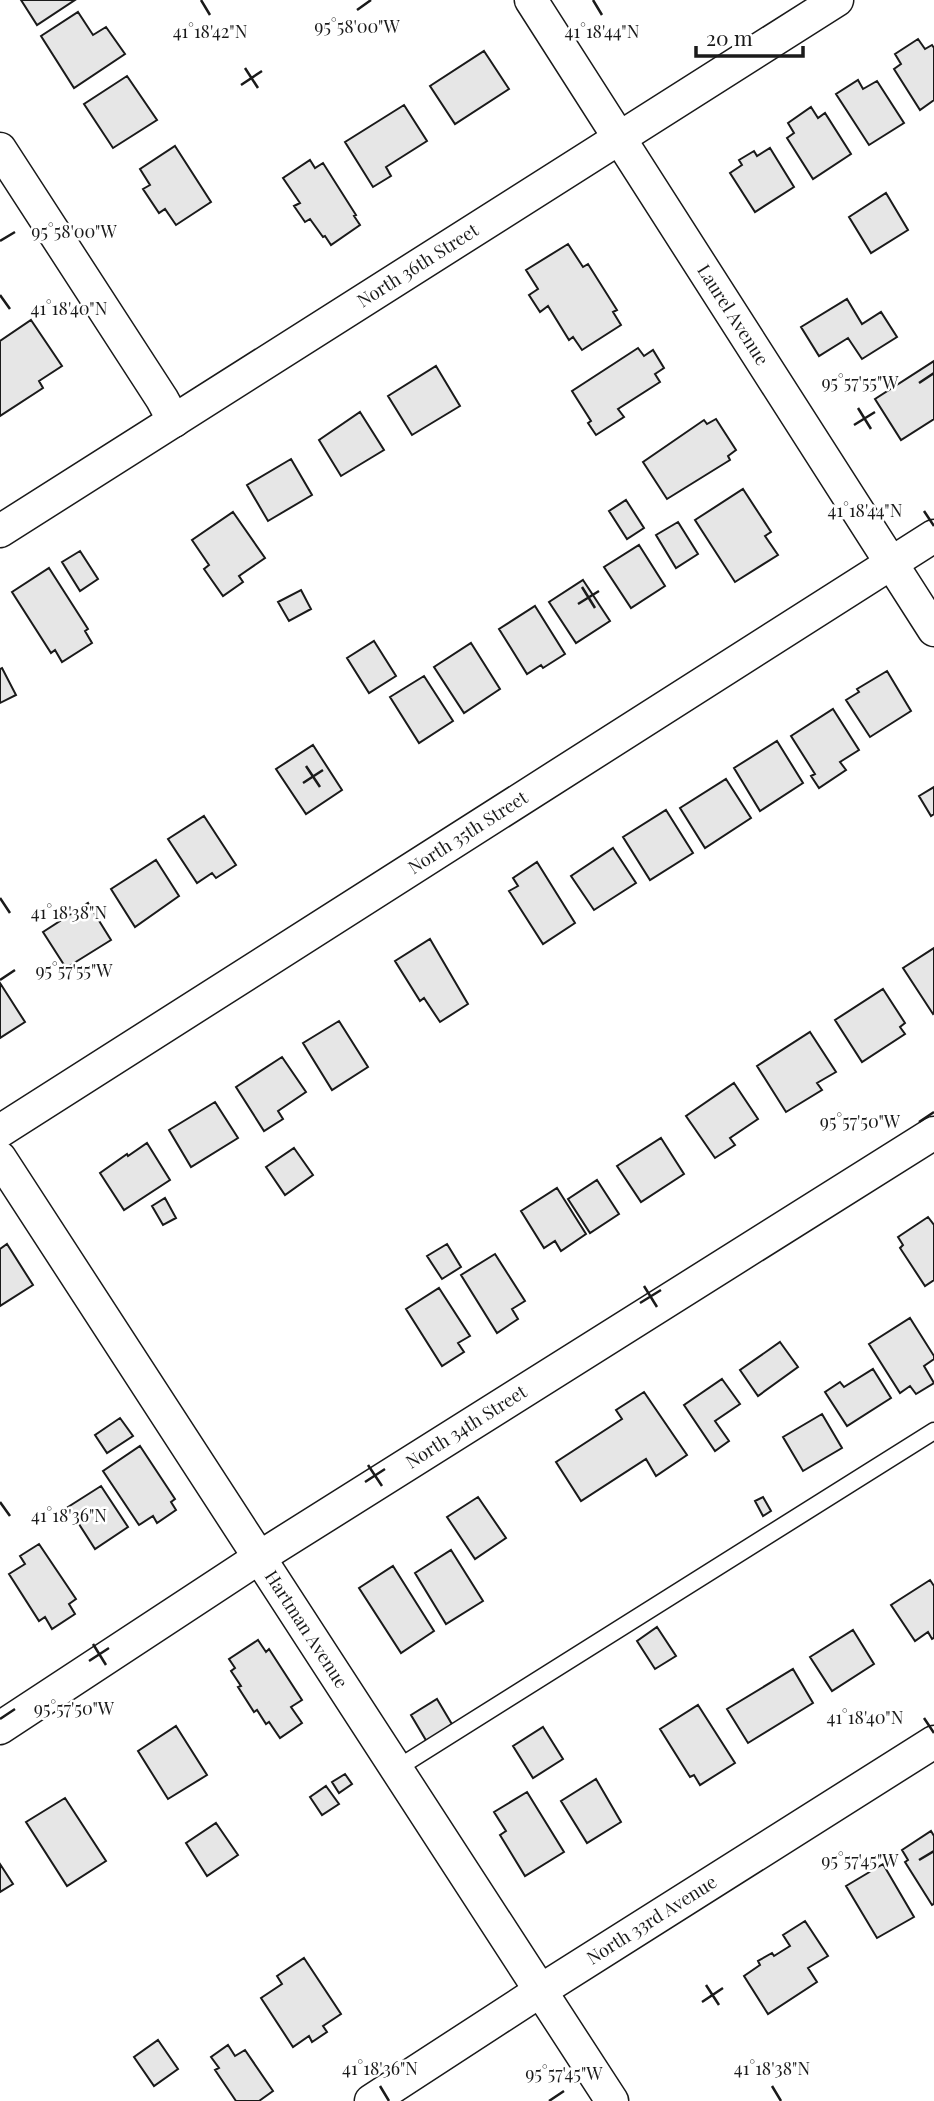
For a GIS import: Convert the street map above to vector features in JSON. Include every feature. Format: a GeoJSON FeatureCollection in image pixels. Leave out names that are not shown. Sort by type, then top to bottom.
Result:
{"type":"FeatureCollection","features":[{"type":"Feature","properties":{"kind":"street","name":"Laurel Avenue"},"geometry":{"type":"LineString","coordinates":[[531,0],[934,630]]}},
{"type":"Feature","properties":{"kind":"street","name":"North 36th Street"},"geometry":{"type":"LineString","coordinates":[[0,531],[838,0]]}},
{"type":"Feature","properties":{"kind":"street"},"geometry":{"type":"LineString","coordinates":[[0,149],[163,399],[174,421]]}},
{"type":"Feature","properties":{"kind":"street","name":"North 35th Street"},"geometry":{"type":"LineString","coordinates":[[0,1130],[934,536]]}},
{"type":"Feature","properties":{"kind":"street","name":"North 34th Street"},"geometry":{"type":"LineString","coordinates":[[0,1728],[260,1557],[934,1133]]}},
{"type":"Feature","properties":{"kind":"street","name":"Hartman Avenue"},"geometry":{"type":"LineString","coordinates":[[0,1158],[612,2101]]}},
{"type":"Feature","properties":{"kind":"street","name":"North 33rd Avenue"},"geometry":{"type":"LineString","coordinates":[[372,2101],[540,1991],[934,1742]]}},
{"type":"Feature","properties":{"kind":"lane"},"geometry":{"type":"LineString","coordinates":[[396,1769],[934,1431]]}},
{"type":"Feature","properties":{"kind":"building"},"geometry":{"type":"Polygon","coordinates":[[[21,0],[75,0],[37,25],[21,0]]]}},
{"type":"Feature","properties":{"kind":"building"},"geometry":{"type":"Polygon","coordinates":[[[78,12],[93,35],[106,27],[125,54],[74,88],[41,36],[78,12]]]}},
{"type":"Feature","properties":{"kind":"building"},"geometry":{"type":"Polygon","coordinates":[[[918,39],[925,49],[932,45],[934,48],[934,100],[920,110],[894,69],[901,64],[895,54],[918,39]]]}},
{"type":"Feature","properties":{"kind":"building"},"geometry":{"type":"Polygon","coordinates":[[[484,51],[509,89],[455,124],[430,86],[484,51]]]}},
{"type":"Feature","properties":{"kind":"building"},"geometry":{"type":"Polygon","coordinates":[[[127,76],[157,120],[113,148],[84,104],[127,76]]]}},
{"type":"Feature","properties":{"kind":"building"},"geometry":{"type":"Polygon","coordinates":[[[858,80],[863,89],[877,81],[904,123],[869,145],[836,94],[858,80]]]}},
{"type":"Feature","properties":{"kind":"building"},"geometry":{"type":"Polygon","coordinates":[[[404,105],[427,141],[386,167],[391,176],[373,187],[345,142],[404,105]]]}},
{"type":"Feature","properties":{"kind":"building"},"geometry":{"type":"Polygon","coordinates":[[[811,107],[818,118],[825,113],[851,154],[813,179],[787,138],[794,133],[788,123],[811,107]]]}},
{"type":"Feature","properties":{"kind":"building"},"geometry":{"type":"Polygon","coordinates":[[[175,146],[211,202],[176,225],[165,209],[159,213],[143,189],[150,185],[140,169],[175,146]]]}},
{"type":"Feature","properties":{"kind":"building"},"geometry":{"type":"Polygon","coordinates":[[[770,148],[794,187],[755,212],[730,173],[742,165],[739,160],[754,151],[757,156],[770,148]]]}},
{"type":"Feature","properties":{"kind":"building"},"geometry":{"type":"Polygon","coordinates":[[[310,160],[315,168],[323,163],[360,225],[331,245],[310,219],[305,222],[294,206],[300,203],[283,178],[310,160]]]}},
{"type":"Feature","properties":{"kind":"building"},"geometry":{"type":"Polygon","coordinates":[[[886,193],[908,230],[871,253],[849,217],[886,193]]]}},
{"type":"Feature","properties":{"kind":"building"},"geometry":{"type":"Polygon","coordinates":[[[568,244],[583,267],[588,264],[617,310],[613,312],[621,325],[582,350],[573,337],[569,340],[548,306],[540,312],[529,295],[538,289],[526,270],[568,244]]]}},
{"type":"Feature","properties":{"kind":"building"},"geometry":{"type":"Polygon","coordinates":[[[847,299],[862,324],[881,312],[897,337],[862,359],[848,338],[819,356],[801,327],[847,299]]]}},
{"type":"Feature","properties":{"kind":"building"},"geometry":{"type":"Polygon","coordinates":[[[31,320],[62,366],[39,381],[43,388],[0,416],[0,341],[31,320]]]}},
{"type":"Feature","properties":{"kind":"building"},"geometry":{"type":"Polygon","coordinates":[[[638,348],[644,356],[653,350],[664,368],[655,374],[660,382],[618,409],[624,417],[596,435],[588,423],[591,421],[572,391],[638,348]]]}},
{"type":"Feature","properties":{"kind":"building"},"geometry":{"type":"Polygon","coordinates":[[[934,361],[934,419],[901,440],[875,399],[934,361]]]}},
{"type":"Feature","properties":{"kind":"building"},"geometry":{"type":"Polygon","coordinates":[[[436,366],[460,406],[412,435],[388,396],[436,366]]]}},
{"type":"Feature","properties":{"kind":"building"},"geometry":{"type":"Polygon","coordinates":[[[360,412],[384,450],[341,476],[319,440],[360,412]]]}},
{"type":"Feature","properties":{"kind":"building"},"geometry":{"type":"Polygon","coordinates":[[[716,419],[736,450],[728,456],[730,460],[667,499],[643,462],[704,420],[707,424],[716,419]]]}},
{"type":"Feature","properties":{"kind":"building"},"geometry":{"type":"Polygon","coordinates":[[[291,459],[312,495],[268,521],[247,485],[291,459]]]}},
{"type":"Feature","properties":{"kind":"building"},"geometry":{"type":"Polygon","coordinates":[[[743,489],[771,532],[765,536],[778,555],[735,582],[695,520],[743,489]]]}},
{"type":"Feature","properties":{"kind":"building"},"geometry":{"type":"Polygon","coordinates":[[[626,500],[644,528],[627,539],[609,511],[626,500]]]}},
{"type":"Feature","properties":{"kind":"building"},"geometry":{"type":"Polygon","coordinates":[[[233,512],[265,558],[239,576],[243,582],[223,596],[204,569],[209,565],[192,540],[233,512]]]}},
{"type":"Feature","properties":{"kind":"building"},"geometry":{"type":"Polygon","coordinates":[[[678,522],[698,554],[676,568],[656,535],[678,522]]]}},
{"type":"Feature","properties":{"kind":"building"},"geometry":{"type":"Polygon","coordinates":[[[639,545],[665,586],[631,608],[604,567],[639,545]]]}},
{"type":"Feature","properties":{"kind":"building"},"geometry":{"type":"Polygon","coordinates":[[[80,551],[98,579],[80,591],[62,562],[80,551]]]}},
{"type":"Feature","properties":{"kind":"building"},"geometry":{"type":"Polygon","coordinates":[[[49,568],[88,629],[85,631],[92,643],[62,662],[55,650],[51,653],[12,592],[49,568]]]}},
{"type":"Feature","properties":{"kind":"building"},"geometry":{"type":"Polygon","coordinates":[[[583,580],[610,621],[576,643],[549,602],[583,580]]]}},
{"type":"Feature","properties":{"kind":"building"},"geometry":{"type":"Polygon","coordinates":[[[301,590],[311,609],[289,621],[278,602],[301,590]]]}},
{"type":"Feature","properties":{"kind":"building"},"geometry":{"type":"Polygon","coordinates":[[[535,606],[565,654],[543,668],[541,665],[527,674],[499,629],[535,606]]]}},
{"type":"Feature","properties":{"kind":"building"},"geometry":{"type":"Polygon","coordinates":[[[374,641],[396,676],[369,693],[347,658],[374,641]]]}},
{"type":"Feature","properties":{"kind":"building"},"geometry":{"type":"Polygon","coordinates":[[[471,643],[500,689],[464,713],[434,667],[471,643]]]}},
{"type":"Feature","properties":{"kind":"building"},"geometry":{"type":"Polygon","coordinates":[[[2,668],[16,695],[0,703],[0,669],[2,668]]]}},
{"type":"Feature","properties":{"kind":"building"},"geometry":{"type":"Polygon","coordinates":[[[887,671],[911,711],[870,737],[846,700],[859,692],[857,689],[887,671]]]}},
{"type":"Feature","properties":{"kind":"building"},"geometry":{"type":"Polygon","coordinates":[[[424,676],[453,721],[419,743],[390,697],[424,676]]]}},
{"type":"Feature","properties":{"kind":"building"},"geometry":{"type":"Polygon","coordinates":[[[833,709],[859,750],[840,762],[846,770],[819,788],[811,776],[815,774],[791,736],[833,709]]]}},
{"type":"Feature","properties":{"kind":"building"},"geometry":{"type":"Polygon","coordinates":[[[777,741],[803,783],[760,811],[734,768],[777,741]]]}},
{"type":"Feature","properties":{"kind":"building"},"geometry":{"type":"Polygon","coordinates":[[[313,745],[342,790],[306,814],[276,769],[313,745]]]}},
{"type":"Feature","properties":{"kind":"building"},"geometry":{"type":"Polygon","coordinates":[[[726,779],[751,818],[705,848],[680,808],[726,779]]]}},
{"type":"Feature","properties":{"kind":"building"},"geometry":{"type":"Polygon","coordinates":[[[934,787],[934,814],[931,816],[919,796],[934,787]]]}},
{"type":"Feature","properties":{"kind":"building"},"geometry":{"type":"Polygon","coordinates":[[[666,810],[693,853],[650,880],[623,837],[666,810]]]}},
{"type":"Feature","properties":{"kind":"building"},"geometry":{"type":"Polygon","coordinates":[[[204,816],[236,865],[216,878],[212,873],[197,883],[168,839],[204,816]]]}},
{"type":"Feature","properties":{"kind":"building"},"geometry":{"type":"Polygon","coordinates":[[[613,848],[636,883],[594,910],[571,876],[613,848]]]}},
{"type":"Feature","properties":{"kind":"building"},"geometry":{"type":"Polygon","coordinates":[[[156,860],[179,896],[135,927],[111,889],[156,860]]]}},
{"type":"Feature","properties":{"kind":"building"},"geometry":{"type":"Polygon","coordinates":[[[537,862],[575,923],[543,944],[509,891],[518,886],[513,878],[537,862]]]}},
{"type":"Feature","properties":{"kind":"building"},"geometry":{"type":"Polygon","coordinates":[[[88,903],[111,940],[66,968],[43,932],[88,903]]]}},
{"type":"Feature","properties":{"kind":"building"},"geometry":{"type":"Polygon","coordinates":[[[430,939],[468,1004],[440,1022],[424,998],[420,1001],[395,961],[430,939]]]}},
{"type":"Feature","properties":{"kind":"building"},"geometry":{"type":"Polygon","coordinates":[[[934,948],[934,1013],[933,1014],[903,968],[934,948]]]}},
{"type":"Feature","properties":{"kind":"building"},"geometry":{"type":"Polygon","coordinates":[[[0,983],[25,1022],[0,1038],[0,983]]]}},
{"type":"Feature","properties":{"kind":"building"},"geometry":{"type":"Polygon","coordinates":[[[883,989],[905,1023],[900,1027],[905,1034],[862,1062],[835,1020],[883,989]]]}},
{"type":"Feature","properties":{"kind":"building"},"geometry":{"type":"Polygon","coordinates":[[[339,1021],[368,1067],[332,1090],[303,1043],[339,1021]]]}},
{"type":"Feature","properties":{"kind":"building"},"geometry":{"type":"Polygon","coordinates":[[[810,1032],[836,1072],[817,1083],[822,1090],[786,1112],[757,1066],[810,1032]]]}},
{"type":"Feature","properties":{"kind":"building"},"geometry":{"type":"Polygon","coordinates":[[[282,1057],[306,1092],[278,1111],[283,1119],[264,1131],[236,1087],[282,1057]]]}},
{"type":"Feature","properties":{"kind":"building"},"geometry":{"type":"Polygon","coordinates":[[[734,1083],[758,1119],[730,1138],[735,1145],[715,1158],[686,1116],[734,1083]]]}},
{"type":"Feature","properties":{"kind":"building"},"geometry":{"type":"Polygon","coordinates":[[[215,1102],[238,1138],[191,1167],[169,1130],[215,1102]]]}},
{"type":"Feature","properties":{"kind":"building"},"geometry":{"type":"Polygon","coordinates":[[[661,1138],[684,1174],[641,1202],[617,1166],[661,1138]]]}},
{"type":"Feature","properties":{"kind":"building"},"geometry":{"type":"Polygon","coordinates":[[[147,1143],[170,1180],[124,1210],[100,1173],[147,1143]]]}},
{"type":"Feature","properties":{"kind":"building"},"geometry":{"type":"Polygon","coordinates":[[[294,1148],[313,1175],[285,1195],[266,1167],[294,1148]]]}},
{"type":"Feature","properties":{"kind":"building"},"geometry":{"type":"Polygon","coordinates":[[[597,1180],[619,1214],[590,1233],[568,1199],[597,1180]]]}},
{"type":"Feature","properties":{"kind":"building"},"geometry":{"type":"Polygon","coordinates":[[[557,1188],[586,1234],[561,1251],[555,1241],[544,1248],[521,1211],[557,1188]]]}},
{"type":"Feature","properties":{"kind":"building"},"geometry":{"type":"Polygon","coordinates":[[[165,1198],[176,1218],[163,1225],[152,1206],[165,1198]]]}},
{"type":"Feature","properties":{"kind":"building"},"geometry":{"type":"Polygon","coordinates":[[[928,1217],[934,1225],[934,1280],[925,1286],[900,1248],[903,1245],[898,1237],[928,1217]]]}},
{"type":"Feature","properties":{"kind":"building"},"geometry":{"type":"Polygon","coordinates":[[[7,1244],[33,1285],[0,1306],[0,1249],[7,1244]]]}},
{"type":"Feature","properties":{"kind":"building"},"geometry":{"type":"Polygon","coordinates":[[[447,1244],[461,1267],[442,1279],[427,1256],[447,1244]]]}},
{"type":"Feature","properties":{"kind":"building"},"geometry":{"type":"Polygon","coordinates":[[[495,1254],[525,1301],[512,1309],[518,1319],[497,1333],[461,1275],[495,1254]]]}},
{"type":"Feature","properties":{"kind":"building"},"geometry":{"type":"Polygon","coordinates":[[[439,1288],[470,1336],[458,1343],[464,1352],[442,1366],[406,1309],[439,1288]]]}},
{"type":"Feature","properties":{"kind":"building"},"geometry":{"type":"Polygon","coordinates":[[[910,1318],[934,1356],[934,1359],[924,1366],[934,1383],[916,1394],[910,1386],[900,1393],[869,1344],[910,1318]]]}},
{"type":"Feature","properties":{"kind":"building"},"geometry":{"type":"Polygon","coordinates":[[[780,1342],[798,1367],[758,1396],[740,1370],[780,1342]]]}},
{"type":"Feature","properties":{"kind":"building"},"geometry":{"type":"Polygon","coordinates":[[[873,1369],[891,1398],[847,1426],[825,1392],[840,1382],[844,1387],[873,1369]]]}},
{"type":"Feature","properties":{"kind":"building"},"geometry":{"type":"Polygon","coordinates":[[[722,1379],[740,1404],[715,1421],[729,1441],[715,1451],[684,1405],[722,1379]]]}},
{"type":"Feature","properties":{"kind":"building"},"geometry":{"type":"Polygon","coordinates":[[[644,1392],[687,1455],[656,1476],[646,1459],[581,1501],[556,1462],[622,1419],[616,1410],[644,1392]]]}},
{"type":"Feature","properties":{"kind":"building"},"geometry":{"type":"Polygon","coordinates":[[[822,1414],[842,1448],[803,1471],[783,1437],[822,1414]]]}},
{"type":"Feature","properties":{"kind":"building"},"geometry":{"type":"Polygon","coordinates":[[[120,1418],[133,1436],[107,1453],[95,1435],[120,1418]]]}},
{"type":"Feature","properties":{"kind":"building"},"geometry":{"type":"Polygon","coordinates":[[[140,1446],[175,1499],[171,1502],[176,1510],[157,1523],[153,1516],[139,1525],[103,1471],[140,1446]]]}},
{"type":"Feature","properties":{"kind":"building"},"geometry":{"type":"Polygon","coordinates":[[[101,1486],[128,1527],[95,1549],[68,1507],[101,1486]]]}},
{"type":"Feature","properties":{"kind":"building"},"geometry":{"type":"Polygon","coordinates":[[[478,1497],[506,1538],[475,1559],[447,1517],[478,1497]]]}},
{"type":"Feature","properties":{"kind":"building"},"geometry":{"type":"Polygon","coordinates":[[[763,1497],[771,1511],[763,1516],[755,1501],[763,1497]]]}},
{"type":"Feature","properties":{"kind":"building"},"geometry":{"type":"Polygon","coordinates":[[[39,1544],[76,1599],[69,1604],[75,1614],[52,1629],[45,1617],[39,1621],[9,1574],[25,1564],[20,1556],[39,1544]]]}},
{"type":"Feature","properties":{"kind":"building"},"geometry":{"type":"Polygon","coordinates":[[[451,1550],[483,1601],[446,1624],[415,1573],[451,1550]]]}},
{"type":"Feature","properties":{"kind":"building"},"geometry":{"type":"Polygon","coordinates":[[[393,1566],[434,1631],[401,1653],[359,1588],[393,1566]]]}},
{"type":"Feature","properties":{"kind":"building"},"geometry":{"type":"Polygon","coordinates":[[[930,1580],[934,1586],[934,1638],[932,1639],[928,1632],[915,1641],[891,1605],[930,1580]]]}},
{"type":"Feature","properties":{"kind":"building"},"geometry":{"type":"Polygon","coordinates":[[[657,1627],[676,1656],[655,1669],[637,1641],[657,1627]]]}},
{"type":"Feature","properties":{"kind":"building"},"geometry":{"type":"Polygon","coordinates":[[[853,1630],[874,1664],[832,1691],[810,1657],[853,1630]]]}},
{"type":"Feature","properties":{"kind":"building"},"geometry":{"type":"Polygon","coordinates":[[[258,1640],[266,1652],[269,1649],[302,1700],[291,1707],[302,1723],[280,1738],[257,1710],[254,1712],[231,1671],[235,1668],[229,1659],[258,1640]]]}},
{"type":"Feature","properties":{"kind":"building"},"geometry":{"type":"Polygon","coordinates":[[[793,1669],[813,1703],[748,1743],[727,1709],[793,1669]]]}},
{"type":"Feature","properties":{"kind":"building"},"geometry":{"type":"Polygon","coordinates":[[[437,1699],[453,1726],[427,1742],[411,1715],[437,1699]]]}},
{"type":"Feature","properties":{"kind":"building"},"geometry":{"type":"Polygon","coordinates":[[[698,1705],[735,1763],[700,1785],[694,1775],[690,1777],[660,1729],[698,1705]]]}},
{"type":"Feature","properties":{"kind":"building"},"geometry":{"type":"Polygon","coordinates":[[[176,1726],[207,1775],[168,1799],[138,1751],[176,1726]]]}},
{"type":"Feature","properties":{"kind":"building"},"geometry":{"type":"Polygon","coordinates":[[[543,1727],[563,1759],[533,1778],[513,1746],[543,1727]]]}},
{"type":"Feature","properties":{"kind":"building"},"geometry":{"type":"Polygon","coordinates":[[[345,1774],[352,1784],[339,1793],[332,1782],[345,1774]]]}},
{"type":"Feature","properties":{"kind":"building"},"geometry":{"type":"Polygon","coordinates":[[[596,1779],[621,1822],[587,1843],[561,1801],[596,1779]]]}},
{"type":"Feature","properties":{"kind":"building"},"geometry":{"type":"Polygon","coordinates":[[[326,1786],[339,1804],[322,1815],[310,1797],[326,1786]]]}},
{"type":"Feature","properties":{"kind":"building"},"geometry":{"type":"Polygon","coordinates":[[[527,1792],[564,1852],[525,1876],[500,1835],[506,1831],[494,1812],[527,1792]]]}},
{"type":"Feature","properties":{"kind":"building"},"geometry":{"type":"Polygon","coordinates":[[[65,1798],[106,1861],[67,1886],[26,1822],[65,1798]]]}},
{"type":"Feature","properties":{"kind":"building"},"geometry":{"type":"Polygon","coordinates":[[[216,1823],[238,1855],[207,1876],[186,1843],[216,1823]]]}},
{"type":"Feature","properties":{"kind":"building"},"geometry":{"type":"Polygon","coordinates":[[[931,1831],[934,1836],[932,1905],[905,1862],[908,1860],[902,1850],[931,1831]]]}},
{"type":"Feature","properties":{"kind":"building"},"geometry":{"type":"Polygon","coordinates":[[[0,1864],[13,1884],[0,1892],[0,1864]]]}},
{"type":"Feature","properties":{"kind":"building"},"geometry":{"type":"Polygon","coordinates":[[[883,1864],[914,1917],[877,1938],[846,1886],[883,1864]]]}},
{"type":"Feature","properties":{"kind":"building"},"geometry":{"type":"Polygon","coordinates":[[[805,1921],[828,1956],[808,1968],[817,1982],[768,2014],[744,1976],[760,1965],[758,1961],[772,1953],[774,1956],[790,1946],[783,1935],[805,1921]]]}},
{"type":"Feature","properties":{"kind":"building"},"geometry":{"type":"Polygon","coordinates":[[[304,1958],[341,2014],[323,2026],[327,2032],[312,2042],[309,2036],[293,2047],[261,1998],[282,1984],[277,1976],[304,1958]]]}},
{"type":"Feature","properties":{"kind":"building"},"geometry":{"type":"Polygon","coordinates":[[[158,2040],[178,2069],[154,2086],[134,2057],[158,2040]]]}},
{"type":"Feature","properties":{"kind":"building"},"geometry":{"type":"Polygon","coordinates":[[[228,2045],[235,2056],[245,2050],[273,2091],[259,2101],[236,2101],[215,2070],[219,2068],[211,2057],[228,2045]]]}}]}
